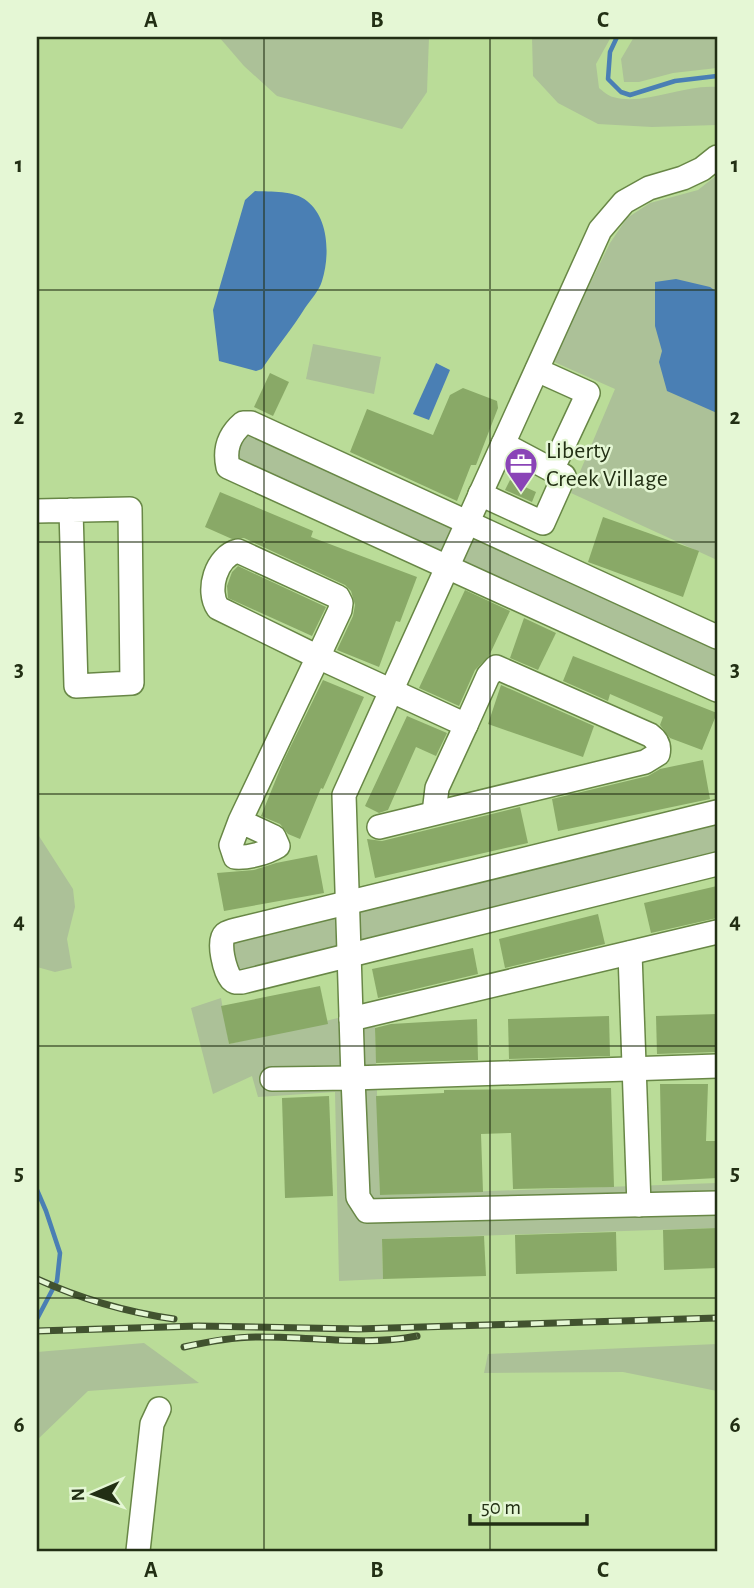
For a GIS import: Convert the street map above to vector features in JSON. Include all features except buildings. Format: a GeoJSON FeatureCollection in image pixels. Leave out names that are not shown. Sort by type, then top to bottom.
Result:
{"type":"FeatureCollection","features":[{"type":"Feature","properties":{"kind":"street"},"geometry":{"type":"LineString","coordinates":[[717,157],[702,169],[649,188],[624,202],[600,230],[344,794],[358,1197],[368,1211],[717,1203]]}},
{"type":"Feature","properties":{"kind":"street"},"geometry":{"type":"LineString","coordinates":[[537,370],[588,393],[552,470]]}},
{"type":"Feature","properties":{"kind":"street"},"geometry":{"type":"LineString","coordinates":[[717,637],[251,423],[243,423],[236,429],[226,449],[228,467],[717,690]]}},
{"type":"Feature","properties":{"kind":"street"},"geometry":{"type":"LineString","coordinates":[[480,494],[543,523],[564,476],[503,444]]}},
{"type":"Feature","properties":{"kind":"street"},"geometry":{"type":"LineString","coordinates":[[37,511],[71,510],[130,509],[132,683],[76,686],[71,510]]}},
{"type":"Feature","properties":{"kind":"street"},"geometry":{"type":"LineString","coordinates":[[240,821],[318,657],[340,610],[341,603],[338,597],[237,551],[230,553],[220,567],[211,591],[212,601],[218,608],[318,657],[390,691],[466,725]]}},
{"type":"Feature","properties":{"kind":"street"},"geometry":{"type":"LineString","coordinates":[[379,827],[645,762],[658,754],[660,747],[650,735],[496,667],[488,676],[437,788],[434,813]]}},
{"type":"Feature","properties":{"kind":"street"},"geometry":{"type":"LineString","coordinates":[[717,812],[236,930],[225,934],[221,948],[229,977],[235,982],[717,863]]}},
{"type":"Feature","properties":{"kind":"street"},"geometry":{"type":"LineString","coordinates":[[351,1019],[717,932]]}},
{"type":"Feature","properties":{"kind":"street"},"geometry":{"type":"LineString","coordinates":[[630,953],[639,1205]]}},
{"type":"Feature","properties":{"kind":"street"},"geometry":{"type":"LineString","coordinates":[[272,1079],[717,1066]]}},
{"type":"Feature","properties":{"kind":"street"},"geometry":{"type":"LineString","coordinates":[[138,1551],[152,1424],[159,1409]]}},
{"type":"Feature","properties":{"kind":"green space"},"geometry":{"type":"Polygon","coordinates":[[[219,37],[429,37],[427,92],[402,129],[277,96],[244,66],[219,37]]]}},
{"type":"Feature","properties":{"kind":"green space"},"geometry":{"type":"Polygon","coordinates":[[[532,37],[611,37],[596,64],[599,88],[613,97],[638,99],[717,87],[717,125],[652,127],[598,124],[558,103],[533,76],[532,37]]]}},
{"type":"Feature","properties":{"kind":"green space"},"geometry":{"type":"Polygon","coordinates":[[[634,37],[717,37],[717,68],[673,73],[639,82],[624,82],[621,59],[634,37]]]}},
{"type":"Feature","properties":{"kind":"green space"},"geometry":{"type":"Polygon","coordinates":[[[717,175],[717,560],[571,493],[615,389],[552,361],[610,243],[627,218],[650,203],[698,190],[717,175]]]}},
{"type":"Feature","properties":{"kind":"green space"},"geometry":{"type":"Polygon","coordinates":[[[313,344],[381,357],[374,394],[306,379],[313,344]]]}},
{"type":"Feature","properties":{"kind":"green space"},"geometry":{"type":"Polygon","coordinates":[[[245,426],[717,624],[717,684],[231,464],[245,426]]]}},
{"type":"Feature","properties":{"kind":"green space"},"geometry":{"type":"Polygon","coordinates":[[[717,816],[717,859],[237,972],[227,939],[717,816]]]}},
{"type":"Feature","properties":{"kind":"green space"},"geometry":{"type":"Polygon","coordinates":[[[37,833],[73,889],[75,907],[67,939],[72,968],[55,972],[37,967],[37,833]]]}},
{"type":"Feature","properties":{"kind":"green space"},"geometry":{"type":"Polygon","coordinates":[[[221,998],[229,1044],[380,1008],[375,1024],[380,1195],[717,1183],[717,1228],[382,1239],[383,1279],[339,1281],[335,1092],[258,1097],[252,1076],[213,1094],[191,1008],[221,998]]]}},
{"type":"Feature","properties":{"kind":"green space"},"geometry":{"type":"Polygon","coordinates":[[[144,1343],[199,1383],[88,1391],[37,1440],[37,1352],[144,1343]]]}},
{"type":"Feature","properties":{"kind":"green space"},"geometry":{"type":"Polygon","coordinates":[[[717,1344],[717,1391],[623,1372],[484,1373],[488,1354],[717,1344]]]}},
{"type":"Feature","properties":{"kind":"water"},"geometry":{"type":"Polygon","coordinates":[[[255,191],[289,193],[307,201],[320,217],[327,249],[325,271],[319,288],[262,369],[256,371],[219,361],[213,310],[245,200],[255,191]]]}},
{"type":"Feature","properties":{"kind":"water"},"geometry":{"type":"Polygon","coordinates":[[[676,279],[710,287],[717,292],[717,413],[667,391],[659,362],[662,351],[655,326],[655,282],[676,279]]]}},
{"type":"Feature","properties":{"kind":"water"},"geometry":{"type":"Polygon","coordinates":[[[436,363],[450,370],[429,420],[413,414],[436,363]]]}},
{"type":"Feature","properties":{"kind":"waterway"},"geometry":{"type":"LineString","coordinates":[[617,37],[610,52],[608,79],[621,92],[630,95],[675,81],[717,76]]}},
{"type":"Feature","properties":{"kind":"waterway"},"geometry":{"type":"LineString","coordinates":[[37,1190],[60,1253],[57,1281],[37,1319]]}},
{"type":"Feature","properties":{"kind":"railway"},"geometry":{"type":"LineString","coordinates":[[37,1279],[104,1304],[174,1319]]}},
{"type":"Feature","properties":{"kind":"railway"},"geometry":{"type":"LineString","coordinates":[[37,1331],[198,1326],[358,1329],[717,1318]]}},
{"type":"Feature","properties":{"kind":"railway"},"geometry":{"type":"LineString","coordinates":[[184,1347],[244,1337],[360,1341],[417,1336]]}},
{"type":"Feature","properties":{"kind":"place","name":"Liberty Creek Village"},"geometry":{"type":"Point","coordinates":[521,494]}}]}
